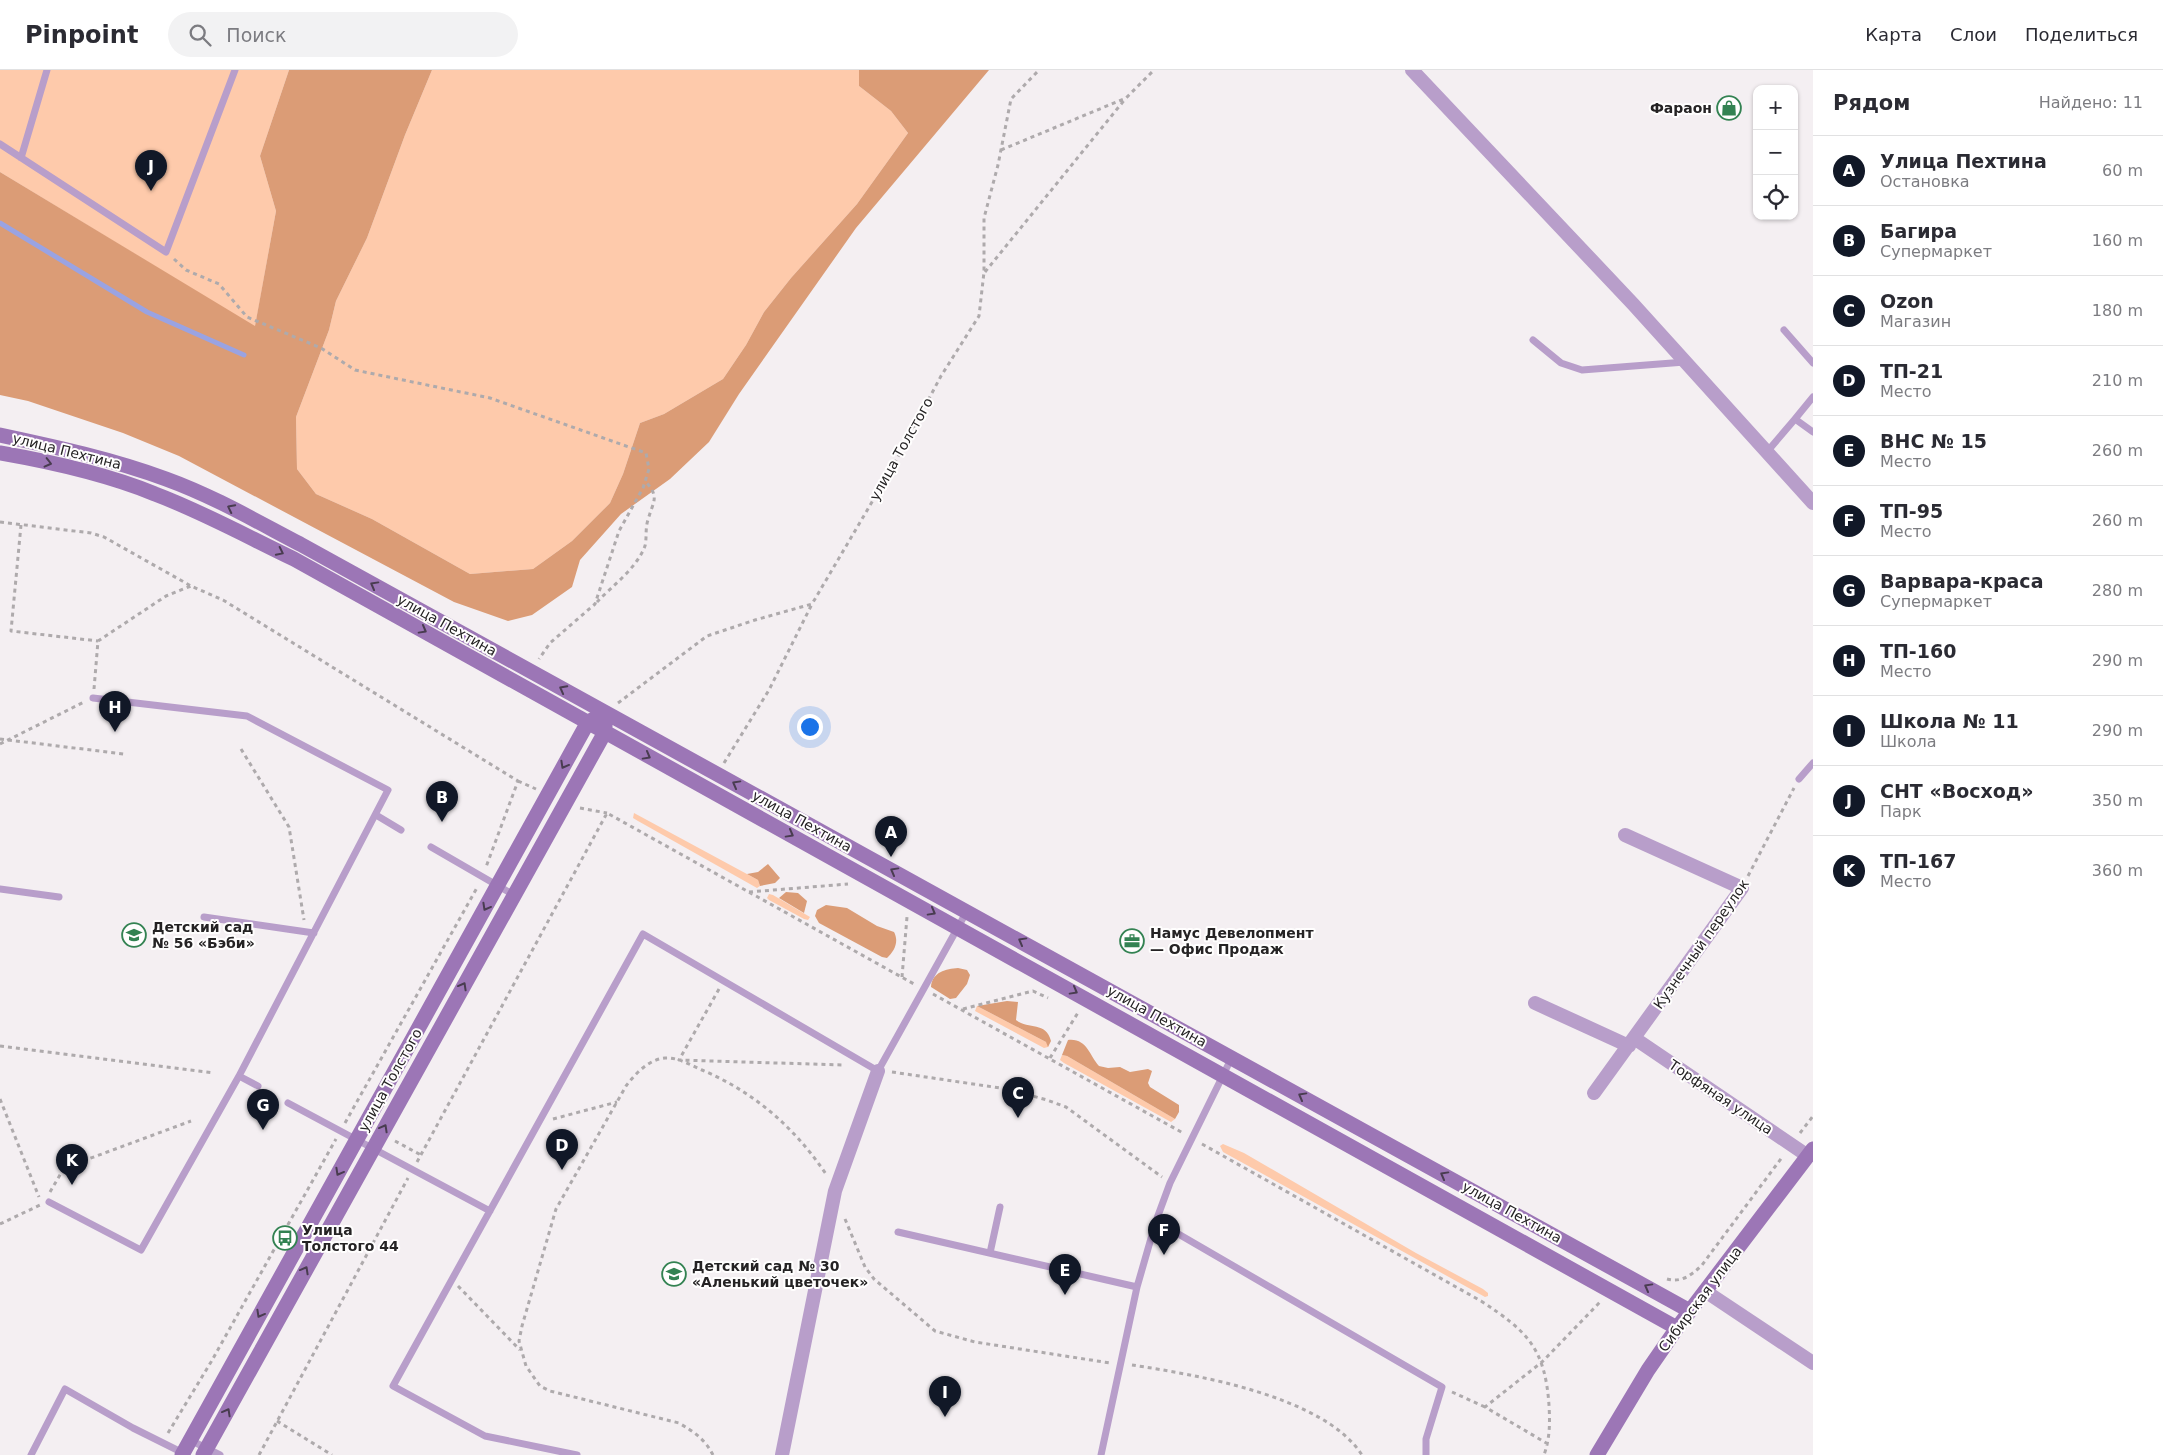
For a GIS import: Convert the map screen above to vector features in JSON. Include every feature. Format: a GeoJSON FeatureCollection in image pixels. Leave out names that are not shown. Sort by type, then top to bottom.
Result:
{"type":"FeatureCollection","features":[{"type":"Feature","properties":{"kind":"street"},"geometry":{"type":"LineString","coordinates":[[1412,70],[1685,362],[1813,503]]}},
{"type":"Feature","properties":{"kind":"street","name":"улица Пехтина"},"geometry":{"type":"LineString","coordinates":[[0,435],[82,452],[166,479],[207,496],[300,544],[1690,1311]]}},
{"type":"Feature","properties":{"kind":"street","name":"улица Пехтина"},"geometry":{"type":"LineString","coordinates":[[0,453],[31,458],[103,477],[153,493],[194,510],[294,559],[958,926],[1677,1328]]}},
{"type":"Feature","properties":{"kind":"street"},"geometry":{"type":"LineString","coordinates":[[588,722],[606,712]]}},
{"type":"Feature","properties":{"kind":"street","name":"улица Толстого"},"geometry":{"type":"LineString","coordinates":[[210,1453],[373,1149],[604,732],[606,712]]}},
{"type":"Feature","properties":{"kind":"street","name":"улица Толстого"},"geometry":{"type":"LineString","coordinates":[[186,1451],[588,722]]}},
{"type":"Feature","properties":{"kind":"street"},"geometry":{"type":"LineString","coordinates":[[1625,835],[1742,888]]}},
{"type":"Feature","properties":{"kind":"street","name":"Кузнечный переулок"},"geometry":{"type":"LineString","coordinates":[[1594,1093],[1742,888]]}},
{"type":"Feature","properties":{"kind":"street","name":"Торфяная улица"},"geometry":{"type":"LineString","coordinates":[[1536,1003],[1632,1042],[1791,1144],[1810,1152]]}},
{"type":"Feature","properties":{"kind":"street"},"geometry":{"type":"LineString","coordinates":[[782,1455],[835,1191],[875,1067]]}},
{"type":"Feature","properties":{"kind":"street","name":"Сибирская улица"},"geometry":{"type":"LineString","coordinates":[[1597,1455],[1648,1370],[1677,1328],[1810,1152]]}},
{"type":"Feature","properties":{"kind":"street"},"geometry":{"type":"LineString","coordinates":[[1705,1291],[1813,1363]]}},
{"type":"Feature","properties":{"kind":"lane"},"geometry":{"type":"LineString","coordinates":[[22,158],[47,70]]}},
{"type":"Feature","properties":{"kind":"lane"},"geometry":{"type":"LineString","coordinates":[[0,144],[166,252],[235,70]]}},
{"type":"Feature","properties":{"kind":"lane"},"geometry":{"type":"LineString","coordinates":[[1784,330],[1813,363]]}},
{"type":"Feature","properties":{"kind":"lane"},"geometry":{"type":"LineString","coordinates":[[1533,340],[1561,363],[1582,370],[1685,362]]}},
{"type":"Feature","properties":{"kind":"lane"},"geometry":{"type":"LineString","coordinates":[[1766,453],[1813,397]]}},
{"type":"Feature","properties":{"kind":"lane"},"geometry":{"type":"LineString","coordinates":[[1795,419],[1813,432]]}},
{"type":"Feature","properties":{"kind":"lane"},"geometry":{"type":"LineString","coordinates":[[48,1200],[141,1250],[239,1076],[388,790],[247,716],[93,698]]}},
{"type":"Feature","properties":{"kind":"lane"},"geometry":{"type":"LineString","coordinates":[[1799,779],[1813,763]]}},
{"type":"Feature","properties":{"kind":"lane"},"geometry":{"type":"LineString","coordinates":[[376,815],[401,830]]}},
{"type":"Feature","properties":{"kind":"lane"},"geometry":{"type":"LineString","coordinates":[[431,847],[514,895]]}},
{"type":"Feature","properties":{"kind":"lane"},"geometry":{"type":"LineString","coordinates":[[0,889],[59,898]]}},
{"type":"Feature","properties":{"kind":"lane"},"geometry":{"type":"LineString","coordinates":[[577,1455],[485,1436],[393,1386],[643,934],[723,982],[875,1067],[967,911]]}},
{"type":"Feature","properties":{"kind":"lane"},"geometry":{"type":"LineString","coordinates":[[204,917],[314,934]]}},
{"type":"Feature","properties":{"kind":"lane"},"geometry":{"type":"LineString","coordinates":[[1101,1455],[1137,1286],[1156,1221],[1170,1183],[1232,1057]]}},
{"type":"Feature","properties":{"kind":"lane"},"geometry":{"type":"LineString","coordinates":[[239,1076],[258,1086]]}},
{"type":"Feature","properties":{"kind":"lane"},"geometry":{"type":"LineString","coordinates":[[288,1103],[490,1211]]}},
{"type":"Feature","properties":{"kind":"lane"},"geometry":{"type":"LineString","coordinates":[[990,1253],[1000,1207]]}},
{"type":"Feature","properties":{"kind":"lane"},"geometry":{"type":"LineString","coordinates":[[1156,1221],[1442,1387],[1426,1439],[1426,1455]]}},
{"type":"Feature","properties":{"kind":"lane"},"geometry":{"type":"LineString","coordinates":[[898,1232],[1137,1286]]}},
{"type":"Feature","properties":{"kind":"lane"},"geometry":{"type":"LineString","coordinates":[[31,1455],[65,1389],[162,1443],[186,1451],[210,1453]]}},
{"type":"Feature","properties":{"kind":"path","name":"улица Толстого"},"geometry":{"type":"LineString","coordinates":[[717,774],[769,690],[812,604],[892,468],[941,376],[979,316],[984,272],[984,218],[1001,150],[1011,99],[1039,70]]}},
{"type":"Feature","properties":{"kind":"path"},"geometry":{"type":"LineString","coordinates":[[984,272],[1126,98],[1154,70]]}},
{"type":"Feature","properties":{"kind":"path"},"geometry":{"type":"LineString","coordinates":[[1001,150],[1126,98]]}},
{"type":"Feature","properties":{"kind":"path"},"geometry":{"type":"LineString","coordinates":[[166,252],[186,270],[220,284],[247,317],[321,348],[355,370],[490,398],[646,453],[649,469],[645,481],[619,531],[595,604]]}},
{"type":"Feature","properties":{"kind":"path"},"geometry":{"type":"LineString","coordinates":[[531,671],[550,643],[595,604],[635,564],[645,546],[645,530],[656,500],[653,490],[645,481]]}},
{"type":"Feature","properties":{"kind":"path"},"geometry":{"type":"LineString","coordinates":[[0,522],[91,533],[104,538],[191,586],[223,600],[518,781],[482,877],[211,1362],[162,1443]]}},
{"type":"Feature","properties":{"kind":"path"},"geometry":{"type":"LineString","coordinates":[[21,525],[11,631],[98,641],[166,596],[191,586]]}},
{"type":"Feature","properties":{"kind":"path"},"geometry":{"type":"LineString","coordinates":[[606,712],[707,636],[812,604]]}},
{"type":"Feature","properties":{"kind":"path"},"geometry":{"type":"LineString","coordinates":[[0,744],[93,698],[98,641]]}},
{"type":"Feature","properties":{"kind":"path"},"geometry":{"type":"LineString","coordinates":[[0,739],[124,754]]}},
{"type":"Feature","properties":{"kind":"path"},"geometry":{"type":"LineString","coordinates":[[241,749],[289,827],[304,920]]}},
{"type":"Feature","properties":{"kind":"path","name":"Кузнечный переулок"},"geometry":{"type":"LineString","coordinates":[[1742,888],[1799,779]]}},
{"type":"Feature","properties":{"kind":"path"},"geometry":{"type":"LineString","coordinates":[[748,892],[850,884]]}},
{"type":"Feature","properties":{"kind":"path"},"geometry":{"type":"LineString","coordinates":[[723,982],[679,1060],[875,1067],[891,1072],[1007,1089],[1066,1107],[1170,1183]]}},
{"type":"Feature","properties":{"kind":"path"},"geometry":{"type":"LineString","coordinates":[[911,993],[916,985]]}},
{"type":"Feature","properties":{"kind":"path"},"geometry":{"type":"LineString","coordinates":[[963,1009],[1033,991],[1056,1001]]}},
{"type":"Feature","properties":{"kind":"path"},"geometry":{"type":"LineString","coordinates":[[1050,1058],[1079,1010],[1071,1007]]}},
{"type":"Feature","properties":{"kind":"path"},"geometry":{"type":"LineString","coordinates":[[0,1046],[214,1073]]}},
{"type":"Feature","properties":{"kind":"path"},"geometry":{"type":"LineString","coordinates":[[0,1099],[42,1204],[0,1224]]}},
{"type":"Feature","properties":{"kind":"path"},"geometry":{"type":"LineString","coordinates":[[538,1124],[617,1102]]}},
{"type":"Feature","properties":{"kind":"path"},"geometry":{"type":"LineString","coordinates":[[1665,1279],[1673,1281],[1682,1279],[1692,1275],[1702,1265],[1813,1116]]}},
{"type":"Feature","properties":{"kind":"path"},"geometry":{"type":"LineString","coordinates":[[48,1200],[64,1168],[191,1121]]}},
{"type":"Feature","properties":{"kind":"path"},"geometry":{"type":"LineString","coordinates":[[452,1279],[521,1350]]}},
{"type":"Feature","properties":{"kind":"path"},"geometry":{"type":"LineString","coordinates":[[1486,1407],[1542,1362],[1610,1291]]}},
{"type":"Feature","properties":{"kind":"path"},"geometry":{"type":"LineString","coordinates":[[1442,1387],[1486,1407],[1548,1444]]}},
{"type":"Feature","properties":{"kind":"path"},"geometry":{"type":"LineString","coordinates":[[277,1421],[332,1455]]}},
{"type":"Feature","properties":{"kind":"shaded area"},"geometry":{"type":"Polygon","coordinates":[[[0,70],[289,70],[260,156],[276,211],[255,327],[0,172],[0,70]]]}},
{"type":"Feature","properties":{"kind":"shaded area"},"geometry":{"type":"Polygon","coordinates":[[[289,70],[432,70],[405,135],[367,238],[336,301],[329,330],[296,417],[297,469],[316,494],[372,519],[470,574],[533,569],[572,541],[610,503],[623,474],[640,423],[664,414],[723,379],[746,345],[764,312],[791,278],[857,204],[908,133],[891,111],[859,86],[859,70],[989,70],[856,228],[739,394],[709,442],[670,479],[621,514],[580,560],[572,587],[532,615],[508,621],[454,602],[179,456],[123,433],[28,401],[0,395],[0,172],[255,326],[276,211],[260,156],[289,70]]]}},
{"type":"Feature","properties":{"kind":"shaded area"},"geometry":{"type":"Polygon","coordinates":[[[432,70],[859,70],[859,86],[891,111],[908,133],[857,204],[791,278],[764,312],[746,345],[723,379],[664,414],[640,423],[623,474],[610,503],[572,541],[533,569],[470,574],[372,519],[316,494],[297,469],[296,417],[329,330],[336,301],[367,238],[405,135],[432,70]]]}},
{"type":"Feature","properties":{"kind":"shaded area"},"geometry":{"type":"Polygon","coordinates":[[[634,813],[758,880],[760,886],[757,888],[638,821],[633,818],[634,813]]]}},
{"type":"Feature","properties":{"kind":"shaded area"},"geometry":{"type":"Polygon","coordinates":[[[768,864],[780,878],[775,883],[760,886],[758,880],[747,874],[758,872],[768,864]]]}},
{"type":"Feature","properties":{"kind":"shaded area"},"geometry":{"type":"Polygon","coordinates":[[[786,892],[798,893],[807,901],[804,913],[779,898],[786,892]]]}},
{"type":"Feature","properties":{"kind":"shaded area"},"geometry":{"type":"Polygon","coordinates":[[[769,894],[810,917],[808,920],[804,919],[769,900],[767,898],[769,894]]]}},
{"type":"Feature","properties":{"kind":"shaded area"},"geometry":{"type":"Polygon","coordinates":[[[826,905],[847,908],[877,926],[894,932],[896,942],[892,952],[887,958],[882,957],[819,923],[815,916],[817,910],[826,905]]]}},
{"type":"Feature","properties":{"kind":"shaded area"},"geometry":{"type":"Polygon","coordinates":[[[958,968],[967,970],[970,975],[967,984],[956,998],[950,999],[931,987],[934,978],[940,972],[958,968]]]}},
{"type":"Feature","properties":{"kind":"shaded area"},"geometry":{"type":"Polygon","coordinates":[[[1007,1001],[1018,1002],[1016,1020],[1041,1028],[1049,1035],[1051,1041],[1048,1047],[1046,1042],[977,1006],[1007,1001]]]}},
{"type":"Feature","properties":{"kind":"shaded area"},"geometry":{"type":"Polygon","coordinates":[[[977,1006],[1046,1042],[1049,1044],[1048,1047],[1044,1048],[975,1011],[977,1006]]]}},
{"type":"Feature","properties":{"kind":"shaded area"},"geometry":{"type":"Polygon","coordinates":[[[1068,1040],[1084,1044],[1099,1066],[1108,1068],[1120,1067],[1130,1072],[1148,1069],[1152,1071],[1148,1083],[1150,1087],[1179,1105],[1179,1112],[1175,1119],[1067,1056],[1062,1055],[1068,1040]]]}},
{"type":"Feature","properties":{"kind":"shaded area"},"geometry":{"type":"Polygon","coordinates":[[[1062,1055],[1067,1056],[1175,1119],[1171,1122],[1064,1063],[1060,1060],[1062,1055]]]}},
{"type":"Feature","properties":{"kind":"shaded area"},"geometry":{"type":"Polygon","coordinates":[[[1223,1144],[1244,1153],[1416,1253],[1483,1289],[1488,1293],[1488,1296],[1485,1297],[1223,1152],[1220,1146],[1223,1144]]]}},
{"type":"Feature","properties":{"kind":"waterway"},"geometry":{"type":"LineString","coordinates":[[0,223],[147,312],[244,355]]}},
{"type":"Feature","properties":{"kind":"place","name":"Фараон"},"geometry":{"type":"Point","coordinates":[1729,108]}},
{"type":"Feature","properties":{"kind":"place","name":"СНТ «Восход»"},"geometry":{"type":"Point","coordinates":[151,191]}},
{"type":"Feature","properties":{"kind":"place","name":"ТП-160"},"geometry":{"type":"Point","coordinates":[115,732]}},
{"type":"Feature","properties":{"kind":"place","name":"Багира"},"geometry":{"type":"Point","coordinates":[442,822]}},
{"type":"Feature","properties":{"kind":"place","name":"Улица Пехтина"},"geometry":{"type":"Point","coordinates":[891,857]}},
{"type":"Feature","properties":{"kind":"place","name":"Детский сад № 56 «Бэби»"},"geometry":{"type":"Point","coordinates":[134,935]}},
{"type":"Feature","properties":{"kind":"place","name":"Намус Девелопмент — Офис Продаж"},"geometry":{"type":"Point","coordinates":[1132,941]}},
{"type":"Feature","properties":{"kind":"place","name":"Ozon"},"geometry":{"type":"Point","coordinates":[1018,1118]}},
{"type":"Feature","properties":{"kind":"place","name":"Варвара-краса"},"geometry":{"type":"Point","coordinates":[263,1130]}},
{"type":"Feature","properties":{"kind":"place","name":"ТП-21"},"geometry":{"type":"Point","coordinates":[562,1170]}},
{"type":"Feature","properties":{"kind":"place","name":"ТП-167"},"geometry":{"type":"Point","coordinates":[72,1185]}},
{"type":"Feature","properties":{"kind":"place","name":"Улица Толстого 44"},"geometry":{"type":"Point","coordinates":[285,1238]}},
{"type":"Feature","properties":{"kind":"place","name":"ТП-95"},"geometry":{"type":"Point","coordinates":[1164,1255]}},
{"type":"Feature","properties":{"kind":"place","name":"Детский сад № 30 «Аленький цветочек»"},"geometry":{"type":"Point","coordinates":[674,1274]}},
{"type":"Feature","properties":{"kind":"place","name":"ВНС № 15"},"geometry":{"type":"Point","coordinates":[1065,1295]}},
{"type":"Feature","properties":{"kind":"place","name":"Школа № 11"},"geometry":{"type":"Point","coordinates":[945,1417]}}]}
